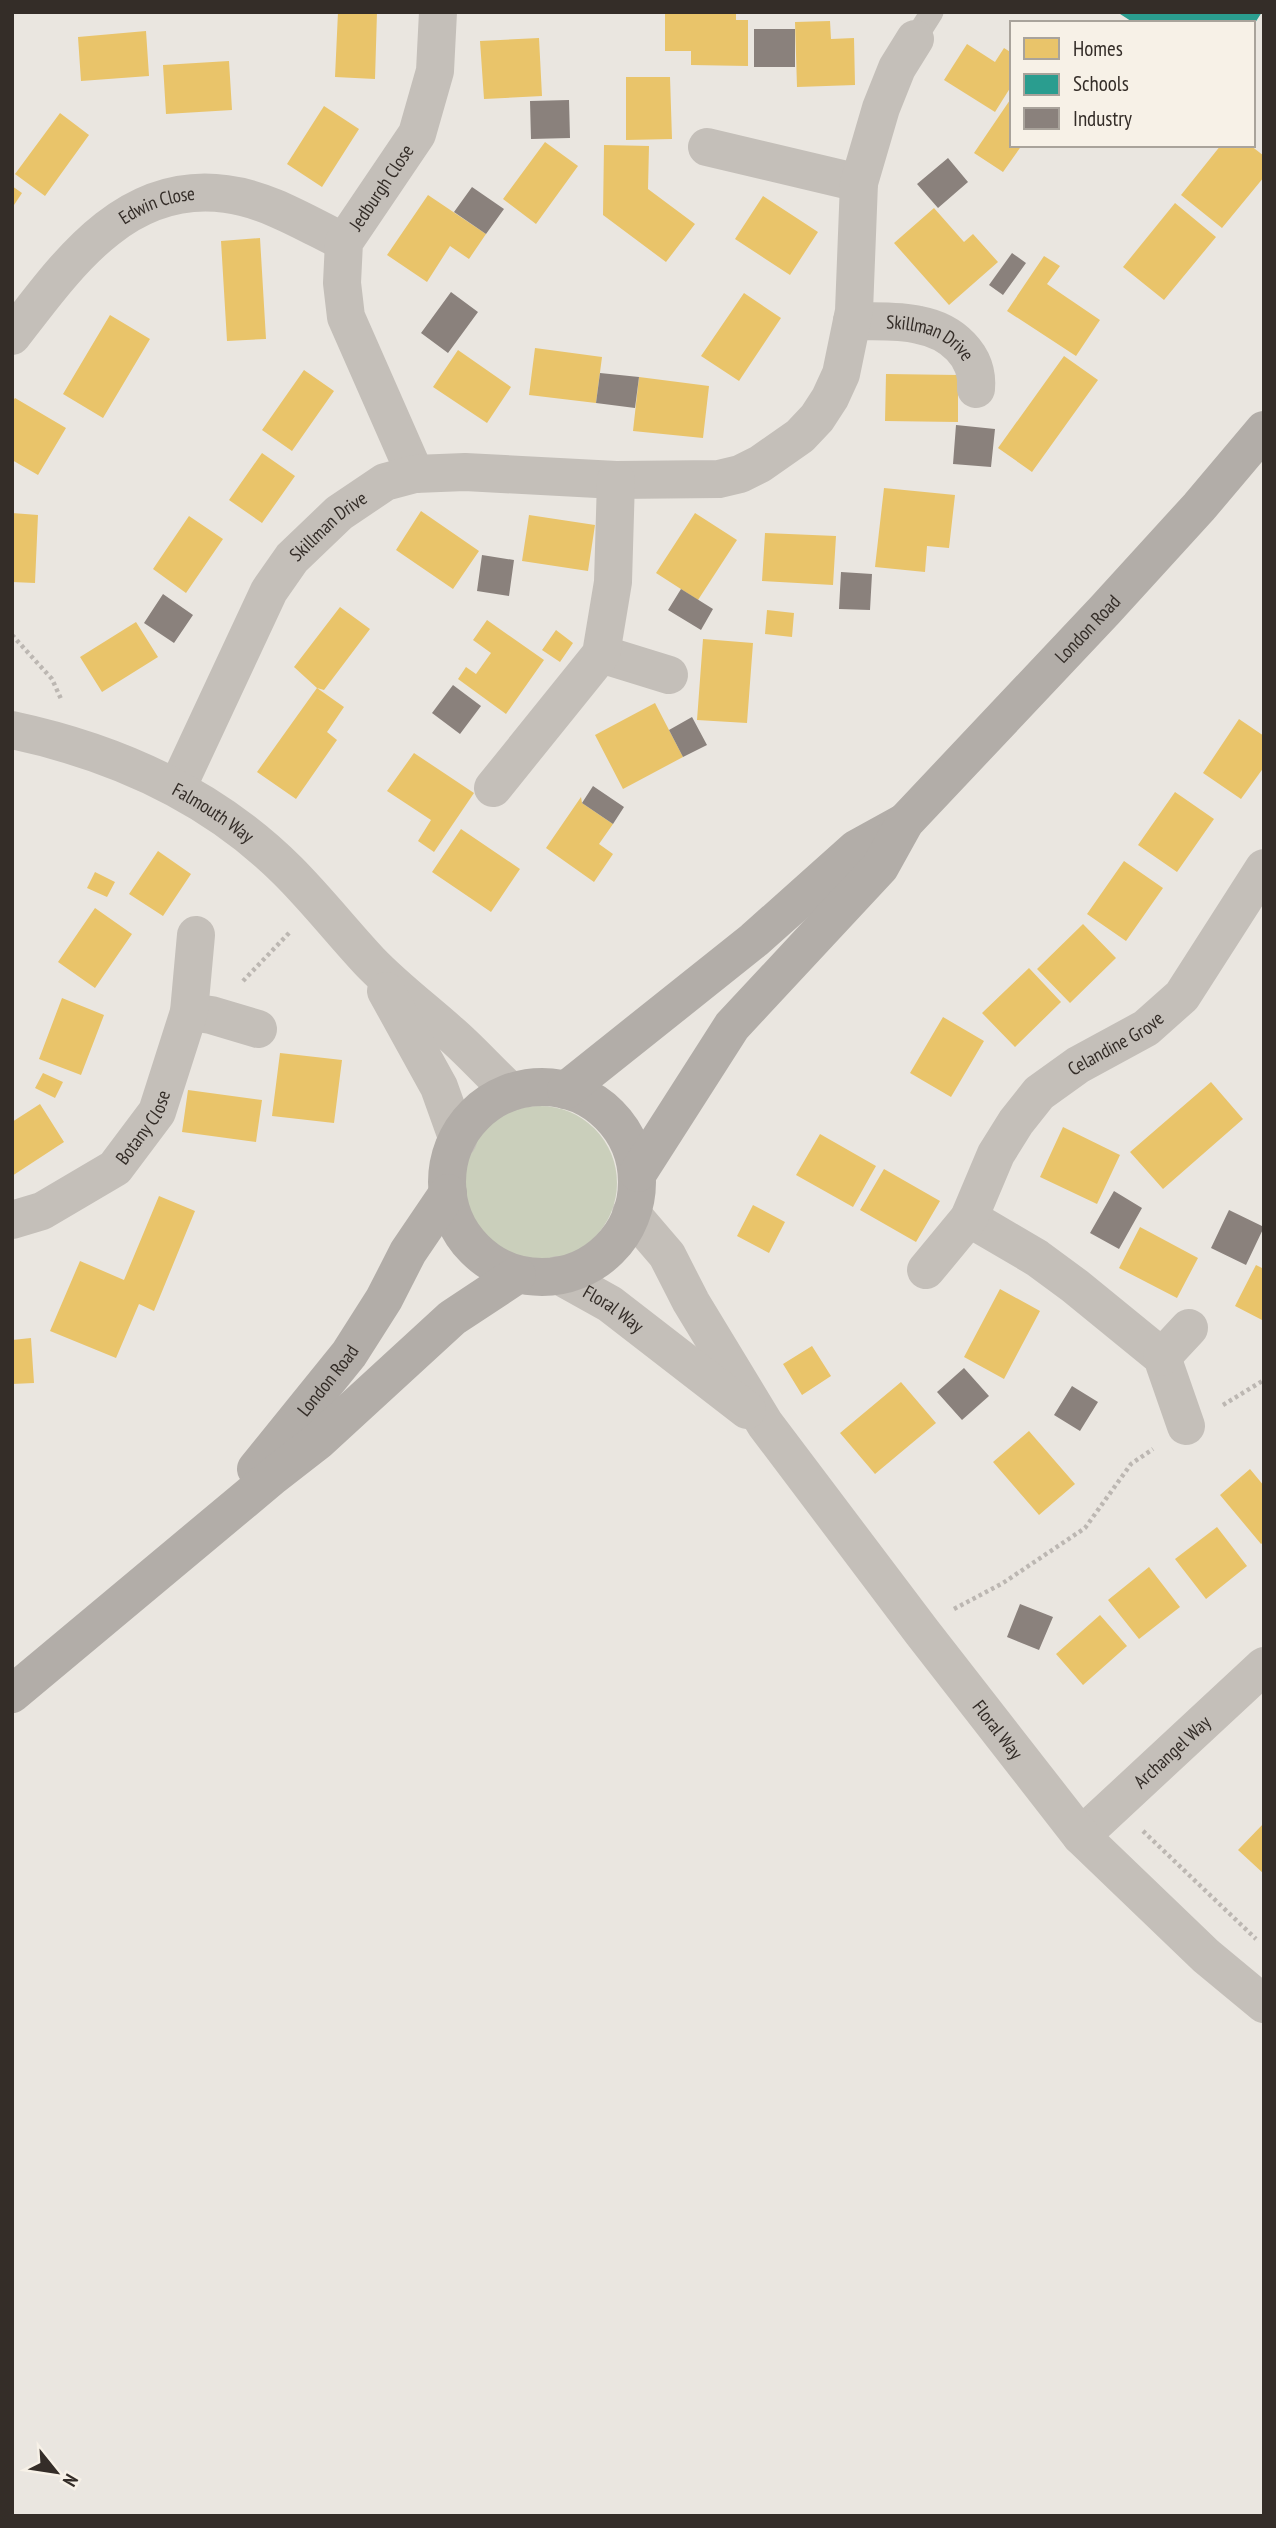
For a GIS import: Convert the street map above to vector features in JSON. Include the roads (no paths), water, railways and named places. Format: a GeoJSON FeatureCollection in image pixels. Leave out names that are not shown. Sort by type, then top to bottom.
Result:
{"type":"FeatureCollection","features":[{"type":"Feature","properties":{"kind":"main road","name":"London Road"},"geometry":{"type":"LineString","coordinates":[[638,1173],[732,1026],[880,867],[905,822],[1199,508],[1264,430]]}},
{"type":"Feature","properties":{"kind":"main road","name":"London Road"},"geometry":{"type":"LineString","coordinates":[[566,1090],[754,940],[856,849],[905,822]]}},
{"type":"Feature","properties":{"kind":"main road"},"geometry":{"type":"LineString","coordinates":[[538,1087],[566,1090],[592,1100],[614,1118],[630,1144],[638,1173],[635,1203],[624,1232],[604,1255],[578,1271],[548,1278],[517,1275],[488,1261],[466,1240],[452,1213],[446,1183],[451,1154],[464,1127],[486,1105],[510,1092],[538,1087]]}},
{"type":"Feature","properties":{"kind":"main road","name":"London Road"},"geometry":{"type":"LineString","coordinates":[[183,1552],[270,1453],[349,1354],[384,1299],[408,1252],[449,1193]]}},
{"type":"Feature","properties":{"kind":"main road","name":"London Road"},"geometry":{"type":"LineString","coordinates":[[12,1694],[318,1441],[452,1318],[517,1275]]}},
{"type":"Feature","properties":{"kind":"street","name":"Jedburgh Close"},"geometry":{"type":"LineString","coordinates":[[415,474],[346,317],[342,283],[344,242],[417,134],[435,71],[438,12]]}},
{"type":"Feature","properties":{"kind":"street","name":"Skillman Drive"},"geometry":{"type":"LineString","coordinates":[[177,788],[269,592],[292,558],[317,532],[361,496],[385,482],[415,474],[465,472],[616,480],[719,479],[740,474],[783,450],[817,418],[841,374],[852,321],[859,183],[881,108],[897,68],[924,26]]}},
{"type":"Feature","properties":{"kind":"street"},"geometry":{"type":"LineString","coordinates":[[707,147],[859,183]]}},
{"type":"Feature","properties":{"kind":"street","name":"Edwin Close"},"geometry":{"type":"LineString","coordinates":[[12,336],[86,245],[134,209],[158,201],[193,193],[227,194],[270,206],[344,242]]}},
{"type":"Feature","properties":{"kind":"street","name":"Skillman Drive"},"geometry":{"type":"LineString","coordinates":[[852,321],[919,324],[941,332],[955,340],[973,363],[977,375],[976,389]]}},
{"type":"Feature","properties":{"kind":"street"},"geometry":{"type":"LineString","coordinates":[[493,788],[601,654],[612,582],[616,480]]}},
{"type":"Feature","properties":{"kind":"street"},"geometry":{"type":"LineString","coordinates":[[601,654],[669,675]]}},
{"type":"Feature","properties":{"kind":"street","name":"Falmouth Way"},"geometry":{"type":"LineString","coordinates":[[12,730],[58,740],[95,752],[177,788],[216,812],[257,842],[407,998],[452,1034],[510,1092]]}},
{"type":"Feature","properties":{"kind":"street","name":"Celandine Grove"},"geometry":{"type":"LineString","coordinates":[[926,1270],[969,1218],[996,1154],[1039,1093],[1078,1065],[1146,1028],[1182,996],[1251,915],[1264,868]]}},
{"type":"Feature","properties":{"kind":"street","name":"Botany Close"},"geometry":{"type":"LineString","coordinates":[[12,1220],[42,1211],[115,1168],[157,1112],[200,1013],[195,934]]}},
{"type":"Feature","properties":{"kind":"street","name":"Falmouth Way"},"geometry":{"type":"LineString","coordinates":[[370,961],[439,1087],[458,1140]]}},
{"type":"Feature","properties":{"kind":"street"},"geometry":{"type":"LineString","coordinates":[[200,1013],[258,1029]]}},
{"type":"Feature","properties":{"kind":"street","name":"Floral Way"},"geometry":{"type":"LineString","coordinates":[[631,1213],[667,1255],[691,1302],[765,1424],[1081,1836],[1206,1956],[1264,2004]]}},
{"type":"Feature","properties":{"kind":"street"},"geometry":{"type":"LineString","coordinates":[[969,1218],[1037,1258],[1163,1357],[1186,1426]]}},
{"type":"Feature","properties":{"kind":"street","name":"Floral Way"},"geometry":{"type":"LineString","coordinates":[[558,1275],[619,1311],[765,1424]]}},
{"type":"Feature","properties":{"kind":"street"},"geometry":{"type":"LineString","coordinates":[[1163,1357],[1189,1328]]}},
{"type":"Feature","properties":{"kind":"street","name":"Archangel Way"},"geometry":{"type":"LineString","coordinates":[[1081,1836],[1264,1666]]}}]}
